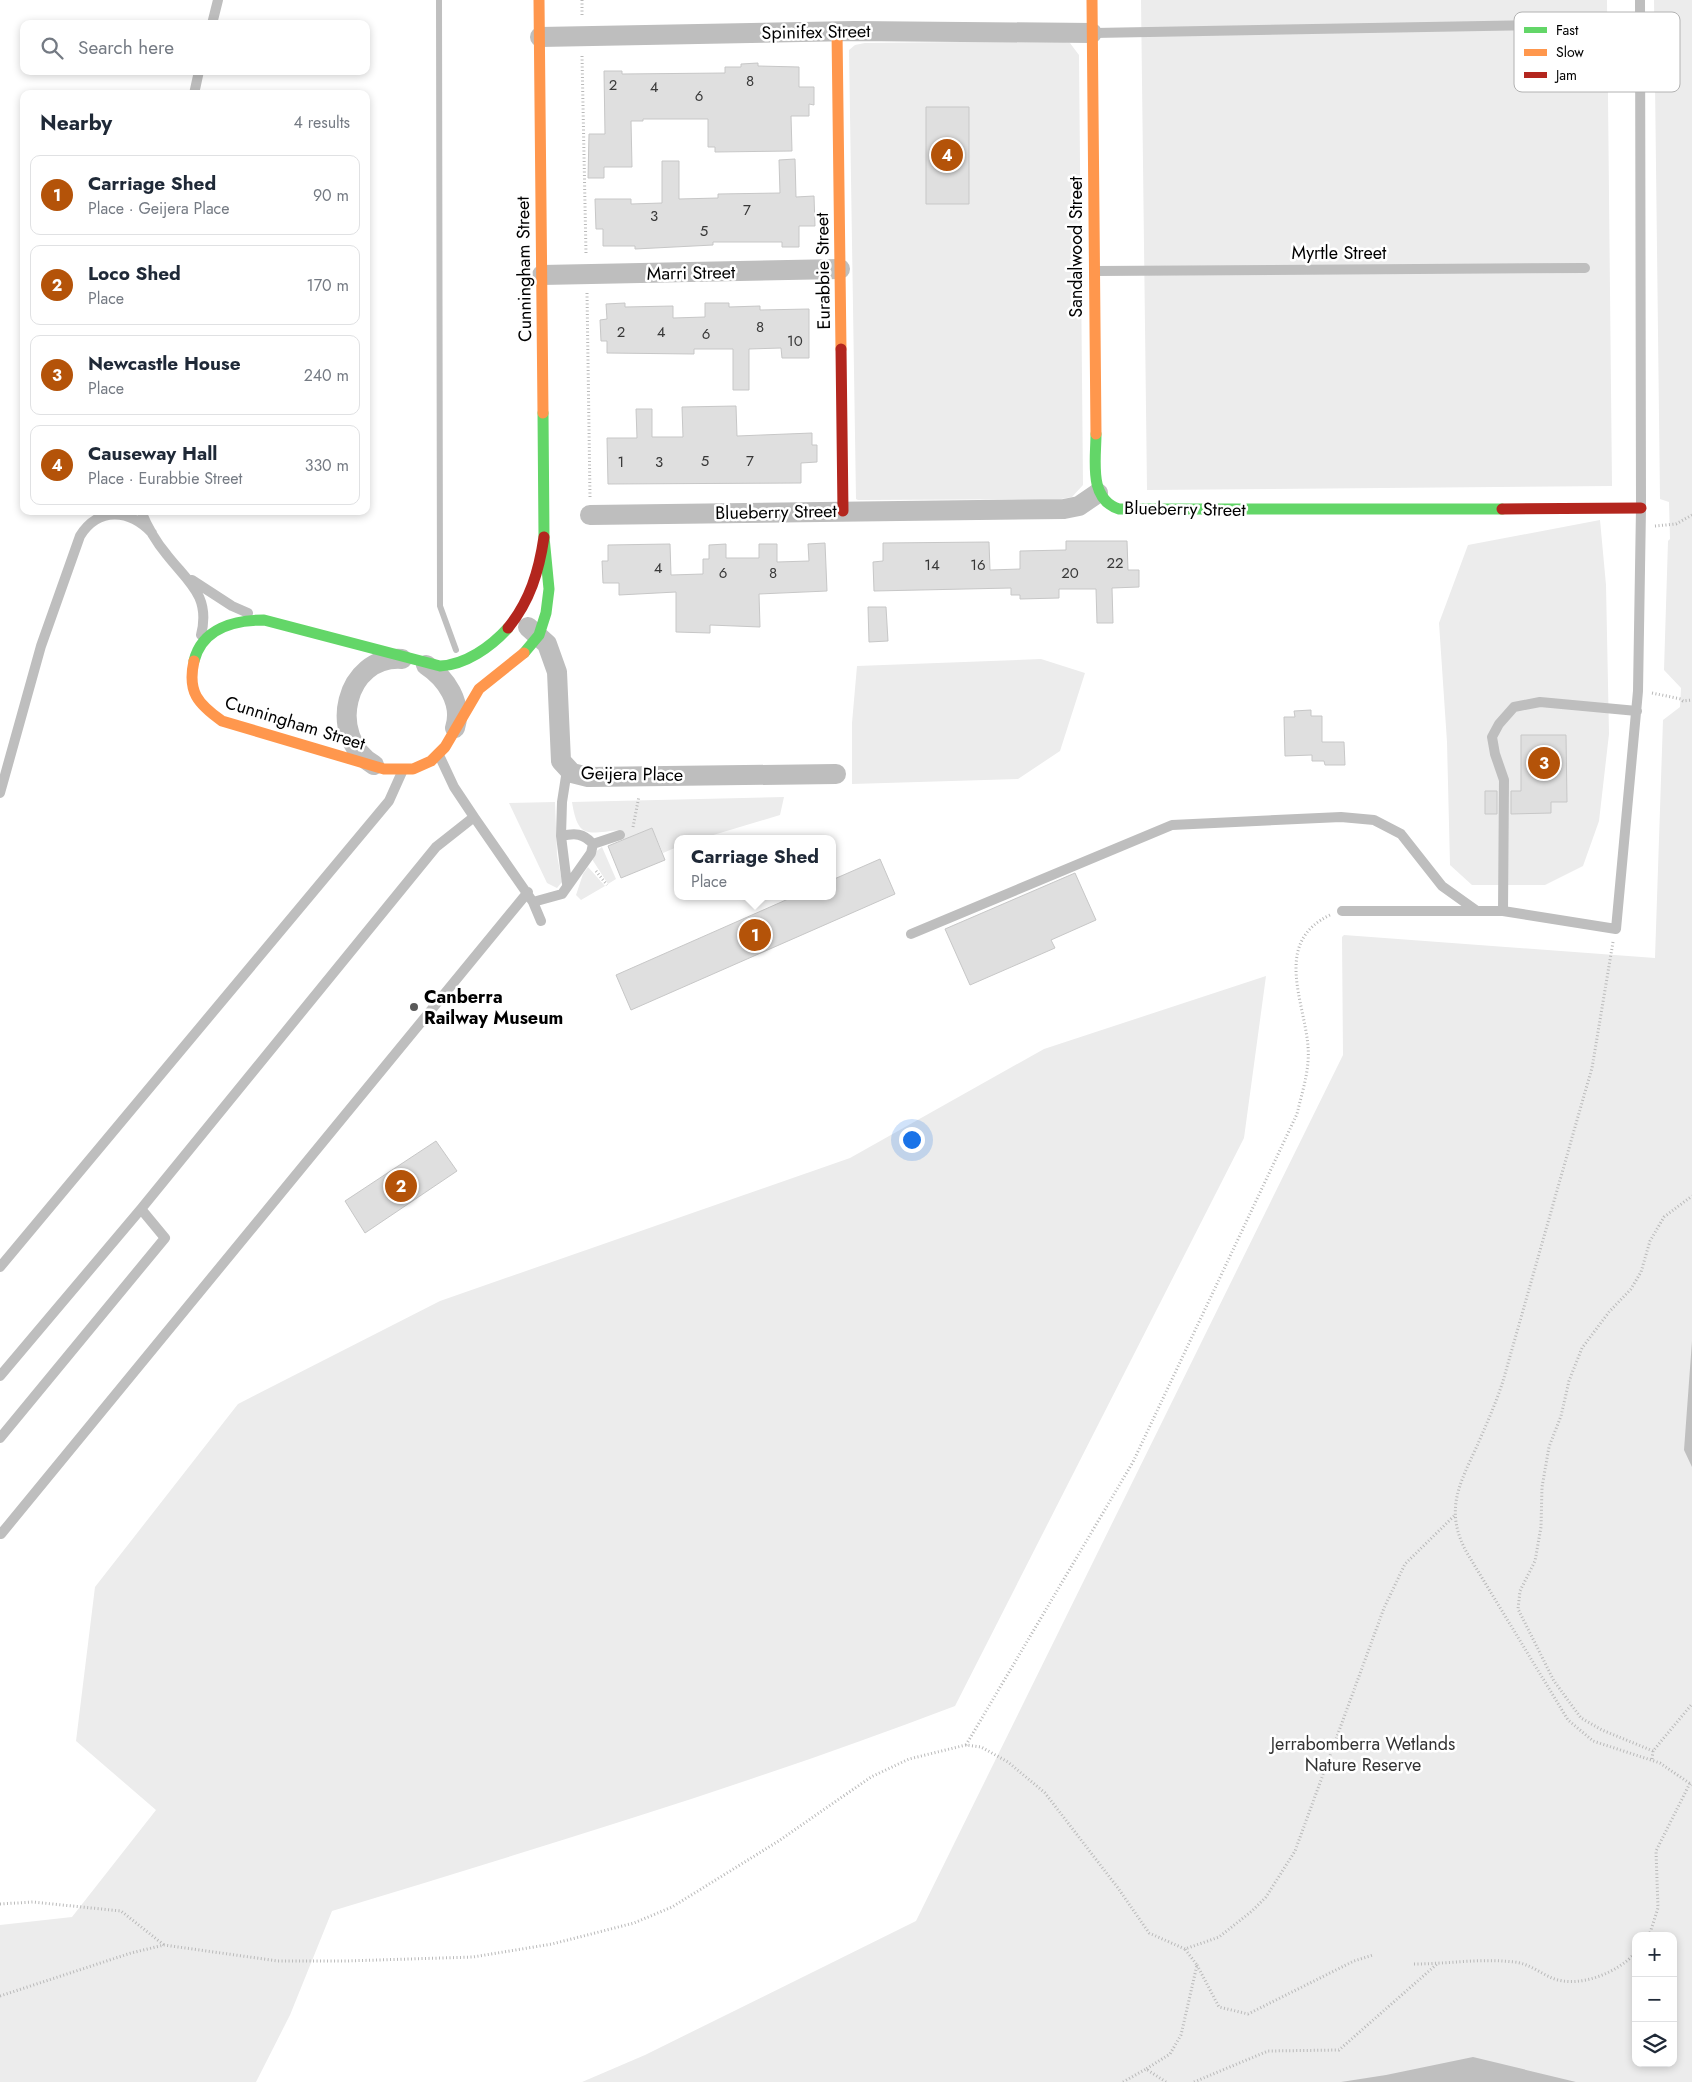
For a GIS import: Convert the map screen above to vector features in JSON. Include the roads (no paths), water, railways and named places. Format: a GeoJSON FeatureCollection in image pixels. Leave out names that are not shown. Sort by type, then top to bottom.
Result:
{"type":"FeatureCollection","features":[{"type":"Feature","properties":{"kind":"street","name":"Cunningham Street"},"geometry":{"type":"LineString","coordinates":[[539,0],[544,537],[549,590],[546,612],[539,635],[524,654],[479,689],[438,755],[423,766],[403,771],[375,766],[214,717],[202,707],[194,690],[192,678],[195,656],[204,639],[218,628],[239,619],[264,620],[426,664],[446,666],[466,660],[493,644],[518,618],[530,597],[538,574],[544,537]]}},
{"type":"Feature","properties":{"kind":"street","name":"Sandalwood Street"},"geometry":{"type":"LineString","coordinates":[[1092,0],[1096,479],[1098,493]]}},
{"type":"Feature","properties":{"kind":"street","name":"Spinifex Street"},"geometry":{"type":"LineString","coordinates":[[540,37],[837,31],[1092,32]]}},
{"type":"Feature","properties":{"kind":"street","name":"Eurabbie Street"},"geometry":{"type":"LineString","coordinates":[[837,31],[843,511]]}},
{"type":"Feature","properties":{"kind":"street","name":"Marri Street"},"geometry":{"type":"LineString","coordinates":[[542,275],[840,269]]}},
{"type":"Feature","properties":{"kind":"street","name":"Blueberry Street"},"geometry":{"type":"LineString","coordinates":[[590,515],[1064,509],[1079,506],[1098,493],[1112,507],[1138,510],[1641,508]]}},
{"type":"Feature","properties":{"kind":"street","name":"Geijera Place"},"geometry":{"type":"LineString","coordinates":[[518,618],[539,635],[551,652],[557,672],[559,755],[567,770],[582,776],[836,774]]}},
{"type":"Feature","properties":{"kind":"street"},"geometry":{"type":"LineString","coordinates":[[375,766],[360,755],[352,741],[346,725],[346,705],[356,682],[370,669],[385,661],[406,659]]}},
{"type":"Feature","properties":{"kind":"street"},"geometry":{"type":"LineString","coordinates":[[426,664],[444,680],[455,703],[457,717],[452,735]]}},
{"type":"Feature","properties":{"kind":"lane"},"geometry":{"type":"LineString","coordinates":[[213,20],[218,0]]}},
{"type":"Feature","properties":{"kind":"lane"},"geometry":{"type":"LineString","coordinates":[[1092,32],[1514,25]]}},
{"type":"Feature","properties":{"kind":"lane"},"geometry":{"type":"LineString","coordinates":[[195,90],[198,75]]}},
{"type":"Feature","properties":{"kind":"lane"},"geometry":{"type":"LineString","coordinates":[[1342,911],[1503,911],[1616,929],[1638,691],[1641,527],[1640,92]]}},
{"type":"Feature","properties":{"kind":"lane","name":"Myrtle Street"},"geometry":{"type":"LineString","coordinates":[[1094,271],[1585,268]]}},
{"type":"Feature","properties":{"kind":"lane"},"geometry":{"type":"LineString","coordinates":[[0,793],[41,646],[80,536],[90,524],[100,518],[121,515],[137,520],[152,534]]}},
{"type":"Feature","properties":{"kind":"lane"},"geometry":{"type":"LineString","coordinates":[[143,515],[152,534],[174,564],[194,586],[202,606],[204,623],[195,656]]}},
{"type":"Feature","properties":{"kind":"lane"},"geometry":{"type":"LineString","coordinates":[[174,564],[214,595],[264,620]]}},
{"type":"Feature","properties":{"kind":"lane"},"geometry":{"type":"LineString","coordinates":[[1503,911],[1504,780],[1494,754],[1492,737],[1499,724],[1514,707],[1540,702],[1636,711]]}},
{"type":"Feature","properties":{"kind":"lane"},"geometry":{"type":"LineString","coordinates":[[438,755],[454,787],[528,892],[541,921]]}},
{"type":"Feature","properties":{"kind":"lane"},"geometry":{"type":"LineString","coordinates":[[567,770],[562,802],[561,836],[567,884]]}},
{"type":"Feature","properties":{"kind":"lane"},"geometry":{"type":"LineString","coordinates":[[0,1267],[389,801],[403,771]]}},
{"type":"Feature","properties":{"kind":"lane"},"geometry":{"type":"LineString","coordinates":[[911,934],[1172,825],[1341,816],[1374,820],[1401,834],[1442,886],[1477,911]]}},
{"type":"Feature","properties":{"kind":"lane"},"geometry":{"type":"LineString","coordinates":[[0,1376],[141,1209],[436,847],[474,817]]}},
{"type":"Feature","properties":{"kind":"lane"},"geometry":{"type":"LineString","coordinates":[[561,836],[575,833],[585,836],[593,844]]}},
{"type":"Feature","properties":{"kind":"lane"},"geometry":{"type":"LineString","coordinates":[[593,844],[620,835]]}},
{"type":"Feature","properties":{"kind":"lane"},"geometry":{"type":"LineString","coordinates":[[533,902],[562,894],[567,884],[591,853],[593,844]]}},
{"type":"Feature","properties":{"kind":"lane"},"geometry":{"type":"LineString","coordinates":[[1,1534],[528,892]]}},
{"type":"Feature","properties":{"kind":"lane"},"geometry":{"type":"LineString","coordinates":[[0,1438],[165,1238],[141,1209]]}},
{"type":"Feature","properties":{"kind":"waterway"},"geometry":{"type":"LineString","coordinates":[[439,0],[440,606],[456,650]]}},
{"type":"Feature","properties":{"kind":"place","name":"Causeway Hall"},"geometry":{"type":"Point","coordinates":[947,155]}},
{"type":"Feature","properties":{"kind":"place","name":"Newcastle House"},"geometry":{"type":"Point","coordinates":[1544,763]}},
{"type":"Feature","properties":{"kind":"place","name":"Carriage Shed"},"geometry":{"type":"Point","coordinates":[755,935]}},
{"type":"Feature","properties":{"kind":"place","name":"Canberra Railway Museum"},"geometry":{"type":"Point","coordinates":[414,1007]}},
{"type":"Feature","properties":{"kind":"place","name":"Loco Shed"},"geometry":{"type":"Point","coordinates":[401,1186]}},
{"type":"Feature","properties":{"kind":"park label","name":"Jerrabomberra Wetlands Nature Reserve"},"geometry":{"type":"Point","coordinates":[1363,1754]}}]}
